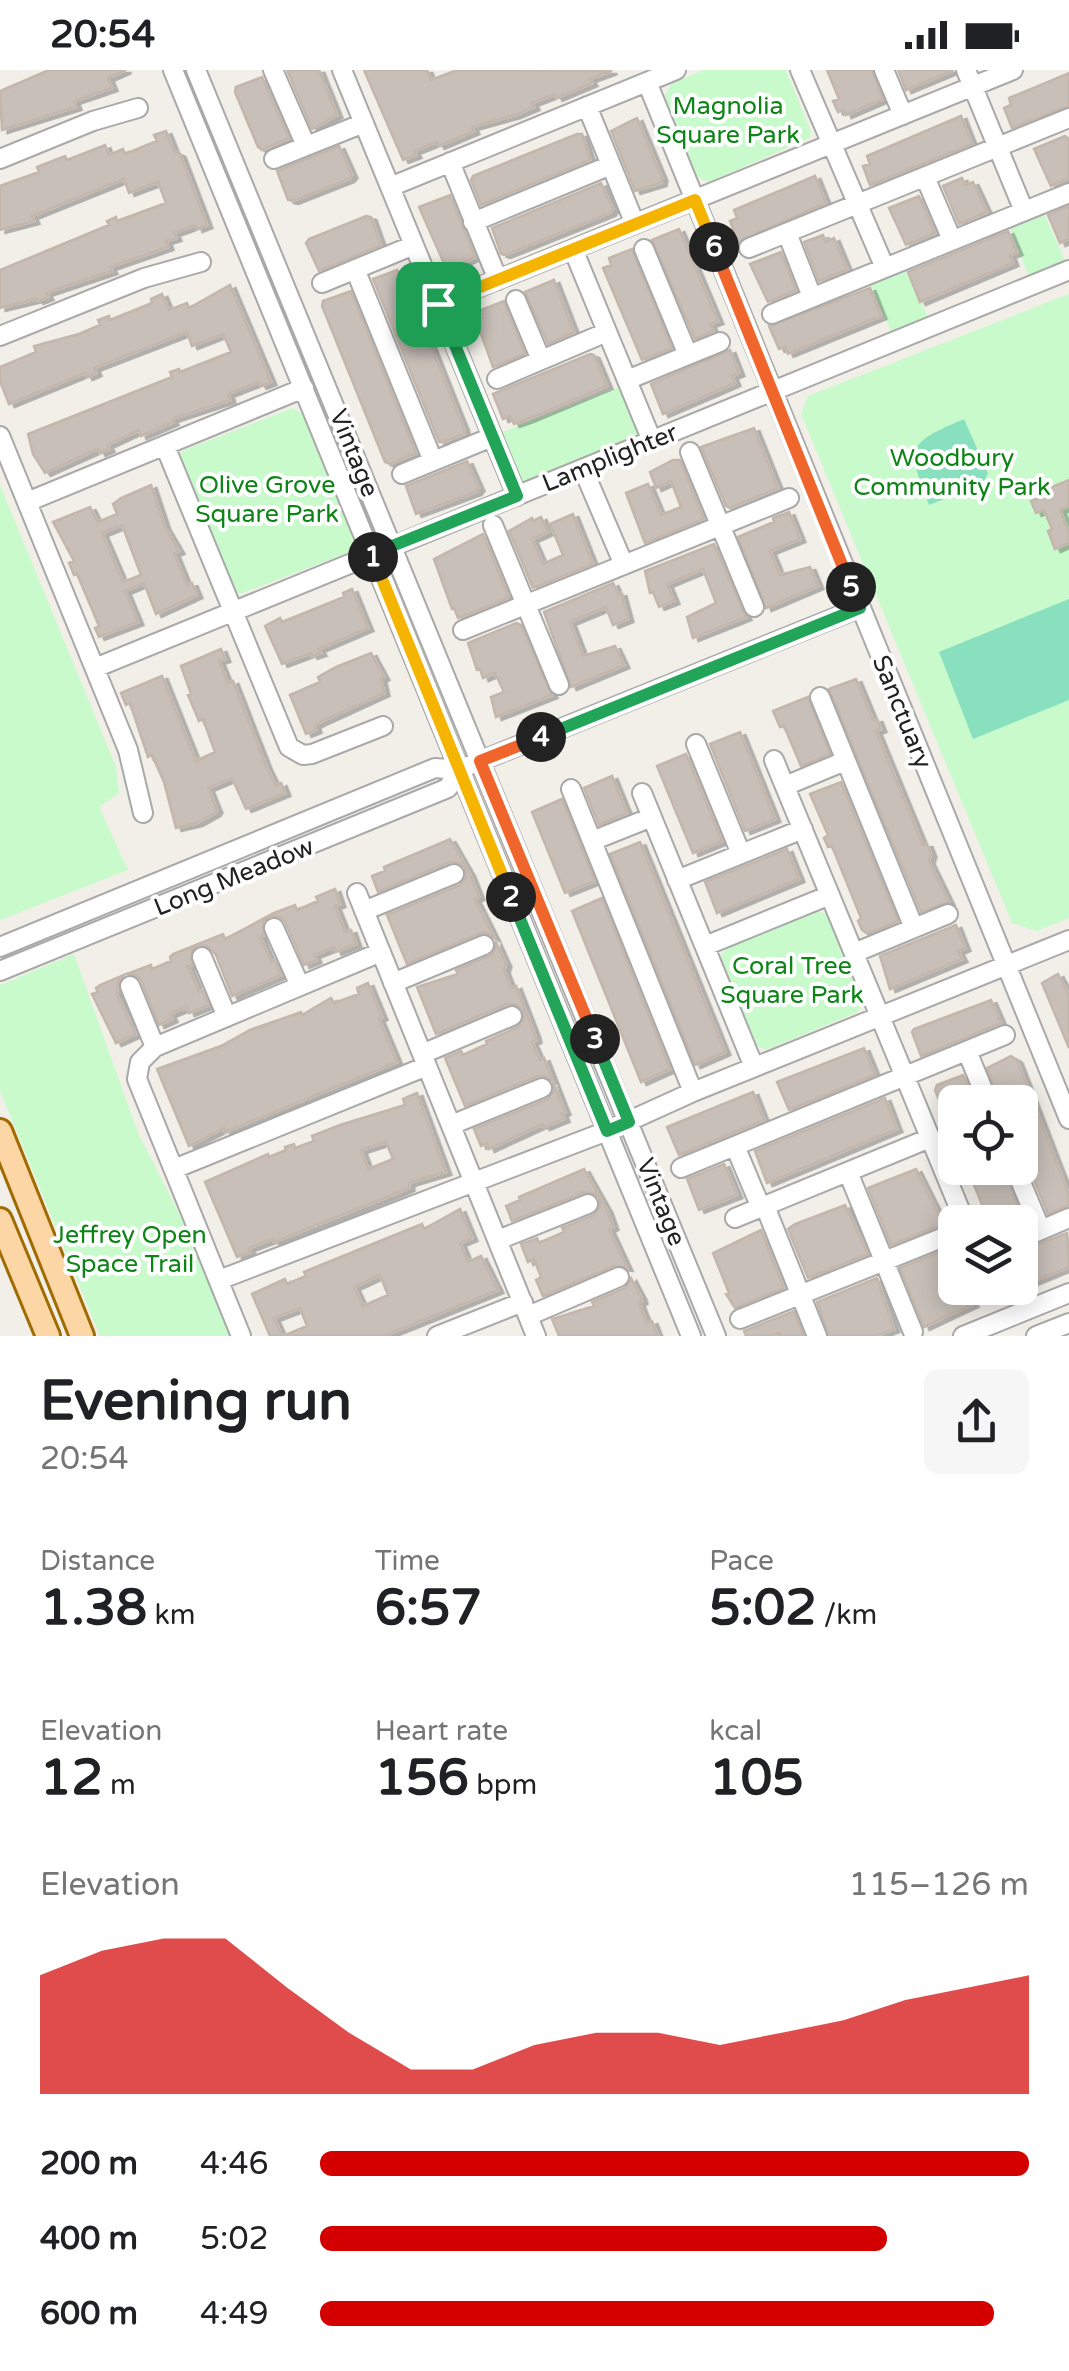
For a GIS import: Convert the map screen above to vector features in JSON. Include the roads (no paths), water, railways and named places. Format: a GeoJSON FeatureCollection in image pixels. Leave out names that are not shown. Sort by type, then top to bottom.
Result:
{"type":"FeatureCollection","features":[{"type":"Feature","properties":{"kind":"main road"},"geometry":{"type":"LineString","coordinates":[[0,1131],[82,1336]]}},
{"type":"Feature","properties":{"kind":"main road"},"geometry":{"type":"LineString","coordinates":[[0,1220],[48,1336]]}},
{"type":"Feature","properties":{"kind":"street","name":"Vintage"},"geometry":{"type":"LineString","coordinates":[[173,70],[691,1336]]}},
{"type":"Feature","properties":{"kind":"street","name":"Vintage"},"geometry":{"type":"LineString","coordinates":[[196,70],[716,1336]]}},
{"type":"Feature","properties":{"kind":"street"},"geometry":{"type":"LineString","coordinates":[[273,70],[306,146]]}},
{"type":"Feature","properties":{"kind":"street"},"geometry":{"type":"LineString","coordinates":[[342,70],[517,496]]}},
{"type":"Feature","properties":{"kind":"street"},"geometry":{"type":"LineString","coordinates":[[390,186],[676,70]]}},
{"type":"Feature","properties":{"kind":"street"},"geometry":{"type":"LineString","coordinates":[[800,70],[886,268]]}},
{"type":"Feature","properties":{"kind":"street"},"geometry":{"type":"LineString","coordinates":[[884,70],[903,115]]}},
{"type":"Feature","properties":{"kind":"street"},"geometry":{"type":"LineString","coordinates":[[438,304],[903,115],[970,78],[1013,70]]}},
{"type":"Feature","properties":{"kind":"street"},"geometry":{"type":"LineString","coordinates":[[970,78],[1024,211]]}},
{"type":"Feature","properties":{"kind":"street","name":"Sanctuary"},"geometry":{"type":"LineString","coordinates":[[647,82],[1069,1118]]}},
{"type":"Feature","properties":{"kind":"street"},"geometry":{"type":"LineString","coordinates":[[587,106],[635,224]]}},
{"type":"Feature","properties":{"kind":"street"},"geometry":{"type":"LineString","coordinates":[[0,159],[93,121],[138,108]]}},
{"type":"Feature","properties":{"kind":"street"},"geometry":{"type":"LineString","coordinates":[[749,248],[1069,118]]}},
{"type":"Feature","properties":{"kind":"street"},"geometry":{"type":"LineString","coordinates":[[274,159],[364,123]]}},
{"type":"Feature","properties":{"kind":"street"},"geometry":{"type":"LineString","coordinates":[[450,162],[498,280]]}},
{"type":"Feature","properties":{"kind":"street"},"geometry":{"type":"LineString","coordinates":[[473,222],[611,165]]}},
{"type":"Feature","properties":{"kind":"street"},"geometry":{"type":"LineString","coordinates":[[925,177],[952,240]]}},
{"type":"Feature","properties":{"kind":"street"},"geometry":{"type":"LineString","coordinates":[[772,314],[1069,193]]}},
{"type":"Feature","properties":{"kind":"street"},"geometry":{"type":"LineString","coordinates":[[787,233],[812,297]]}},
{"type":"Feature","properties":{"kind":"street"},"geometry":{"type":"LineString","coordinates":[[322,283],[414,245]]}},
{"type":"Feature","properties":{"kind":"street"},"geometry":{"type":"LineString","coordinates":[[573,249],[652,441]]}},
{"type":"Feature","properties":{"kind":"street"},"geometry":{"type":"LineString","coordinates":[[644,249],[688,355]]}},
{"type":"Feature","properties":{"kind":"street"},"geometry":{"type":"LineString","coordinates":[[0,336],[144,278],[201,262]]}},
{"type":"Feature","properties":{"kind":"street"},"geometry":{"type":"LineString","coordinates":[[355,269],[433,461]]}},
{"type":"Feature","properties":{"kind":"street","name":"Lamplighter"},"geometry":{"type":"LineString","coordinates":[[95,668],[1069,270]]}},
{"type":"Feature","properties":{"kind":"street"},"geometry":{"type":"LineString","coordinates":[[516,300],[541,360]]}},
{"type":"Feature","properties":{"kind":"street"},"geometry":{"type":"LineString","coordinates":[[497,379],[607,332]]}},
{"type":"Feature","properties":{"kind":"street"},"geometry":{"type":"LineString","coordinates":[[627,380],[720,342]]}},
{"type":"Feature","properties":{"kind":"street"},"geometry":{"type":"LineString","coordinates":[[27,502],[304,388]]}},
{"type":"Feature","properties":{"kind":"street"},"geometry":{"type":"LineString","coordinates":[[0,436],[134,767],[143,812]]}},
{"type":"Feature","properties":{"kind":"street"},"geometry":{"type":"LineString","coordinates":[[402,474],[492,437]]}},
{"type":"Feature","properties":{"kind":"street"},"geometry":{"type":"LineString","coordinates":[[164,446],[285,741],[295,752],[312,754],[382,726]]}},
{"type":"Feature","properties":{"kind":"street"},"geometry":{"type":"LineString","coordinates":[[690,452],[754,607]]}},
{"type":"Feature","properties":{"kind":"street"},"geometry":{"type":"LineString","coordinates":[[583,469],[624,564]]}},
{"type":"Feature","properties":{"kind":"street"},"geometry":{"type":"LineString","coordinates":[[463,630],[790,498]]}},
{"type":"Feature","properties":{"kind":"street"},"geometry":{"type":"LineString","coordinates":[[493,525],[559,685]]}},
{"type":"Feature","properties":{"kind":"street","name":"Long Meadow"},"geometry":{"type":"LineString","coordinates":[[0,947],[435,768],[458,770],[860,608]]}},
{"type":"Feature","properties":{"kind":"street"},"geometry":{"type":"LineString","coordinates":[[820,697],[914,928]]}},
{"type":"Feature","properties":{"kind":"street"},"geometry":{"type":"LineString","coordinates":[[696,744],[741,854]]}},
{"type":"Feature","properties":{"kind":"street"},"geometry":{"type":"LineString","coordinates":[[774,760],[958,1205]]}},
{"type":"Feature","properties":{"kind":"street"},"geometry":{"type":"LineString","coordinates":[[785,786],[845,761]]}},
{"type":"Feature","properties":{"kind":"street","name":"Long Meadow"},"geometry":{"type":"LineString","coordinates":[[0,971],[448,788],[458,770]]}},
{"type":"Feature","properties":{"kind":"street"},"geometry":{"type":"LineString","coordinates":[[571,789],[693,1092]]}},
{"type":"Feature","properties":{"kind":"street"},"geometry":{"type":"LineString","coordinates":[[642,793],[754,1066]]}},
{"type":"Feature","properties":{"kind":"street"},"geometry":{"type":"LineString","coordinates":[[592,841],[652,817]]}},
{"type":"Feature","properties":{"kind":"street"},"geometry":{"type":"LineString","coordinates":[[677,880],[803,829]]}},
{"type":"Feature","properties":{"kind":"street"},"geometry":{"type":"LineString","coordinates":[[454,874],[360,902],[536,1336]]}},
{"type":"Feature","properties":{"kind":"street"},"geometry":{"type":"LineString","coordinates":[[705,946],[830,895]]}},
{"type":"Feature","properties":{"kind":"street"},"geometry":{"type":"LineString","coordinates":[[854,953],[948,914]]}},
{"type":"Feature","properties":{"kind":"street"},"geometry":{"type":"LineString","coordinates":[[274,928],[300,986]]}},
{"type":"Feature","properties":{"kind":"street"},"geometry":{"type":"LineString","coordinates":[[219,1280],[607,1131],[754,1066],[1069,940]]}},
{"type":"Feature","properties":{"kind":"street"},"geometry":{"type":"LineString","coordinates":[[393,983],[484,945]]}},
{"type":"Feature","properties":{"kind":"street"},"geometry":{"type":"LineString","coordinates":[[241,1336],[137,1079],[140,1062],[155,1047],[381,952]]}},
{"type":"Feature","properties":{"kind":"street"},"geometry":{"type":"LineString","coordinates":[[202,957],[227,1017]]}},
{"type":"Feature","properties":{"kind":"street"},"geometry":{"type":"LineString","coordinates":[[130,986],[155,1047]]}},
{"type":"Feature","properties":{"kind":"street"},"geometry":{"type":"LineString","coordinates":[[174,1169],[424,1060],[512,1016]]}},
{"type":"Feature","properties":{"kind":"street"},"geometry":{"type":"LineString","coordinates":[[681,1168],[1005,1036]]}},
{"type":"Feature","properties":{"kind":"street"},"geometry":{"type":"LineString","coordinates":[[968,1051],[981,1085]]}},
{"type":"Feature","properties":{"kind":"street"},"geometry":{"type":"LineString","coordinates":[[451,1125],[542,1088]]}},
{"type":"Feature","properties":{"kind":"street"},"geometry":{"type":"LineString","coordinates":[[735,1218],[930,1138]]}},
{"type":"Feature","properties":{"kind":"street"},"geometry":{"type":"LineString","coordinates":[[735,1146],[818,1336]]}},
{"type":"Feature","properties":{"kind":"street"},"geometry":{"type":"LineString","coordinates":[[848,1172],[913,1332]]}},
{"type":"Feature","properties":{"kind":"street"},"geometry":{"type":"LineString","coordinates":[[1022,1185],[1041,1230]]}},
{"type":"Feature","properties":{"kind":"street"},"geometry":{"type":"LineString","coordinates":[[498,1240],[588,1204]]}},
{"type":"Feature","properties":{"kind":"street"},"geometry":{"type":"LineString","coordinates":[[1038,1231],[1069,1218]]}},
{"type":"Feature","properties":{"kind":"street"},"geometry":{"type":"LineString","coordinates":[[740,1318],[938,1238]]}},
{"type":"Feature","properties":{"kind":"street"},"geometry":{"type":"LineString","coordinates":[[437,1336],[620,1277]]}},
{"type":"Feature","properties":{"kind":"street"},"geometry":{"type":"LineString","coordinates":[[963,1336],[1069,1293]]}},
{"type":"Feature","properties":{"kind":"street"},"geometry":{"type":"LineString","coordinates":[[1036,1336],[1069,1323]]}},
{"type":"Feature","properties":{"kind":"park label","name":"Magnolia Square Park"},"geometry":{"type":"Point","coordinates":[728,120]}},
{"type":"Feature","properties":{"kind":"park label","name":"Woodbury Community Park"},"geometry":{"type":"Point","coordinates":[952,472]}},
{"type":"Feature","properties":{"kind":"park label","name":"Olive Grove Square Park"},"geometry":{"type":"Point","coordinates":[267,500]}},
{"type":"Feature","properties":{"kind":"park label","name":"Coral Tree Square Park"},"geometry":{"type":"Point","coordinates":[792,980]}},
{"type":"Feature","properties":{"kind":"park label","name":"Jeffrey Open Space Trail"},"geometry":{"type":"Point","coordinates":[130,1250]}}]}
